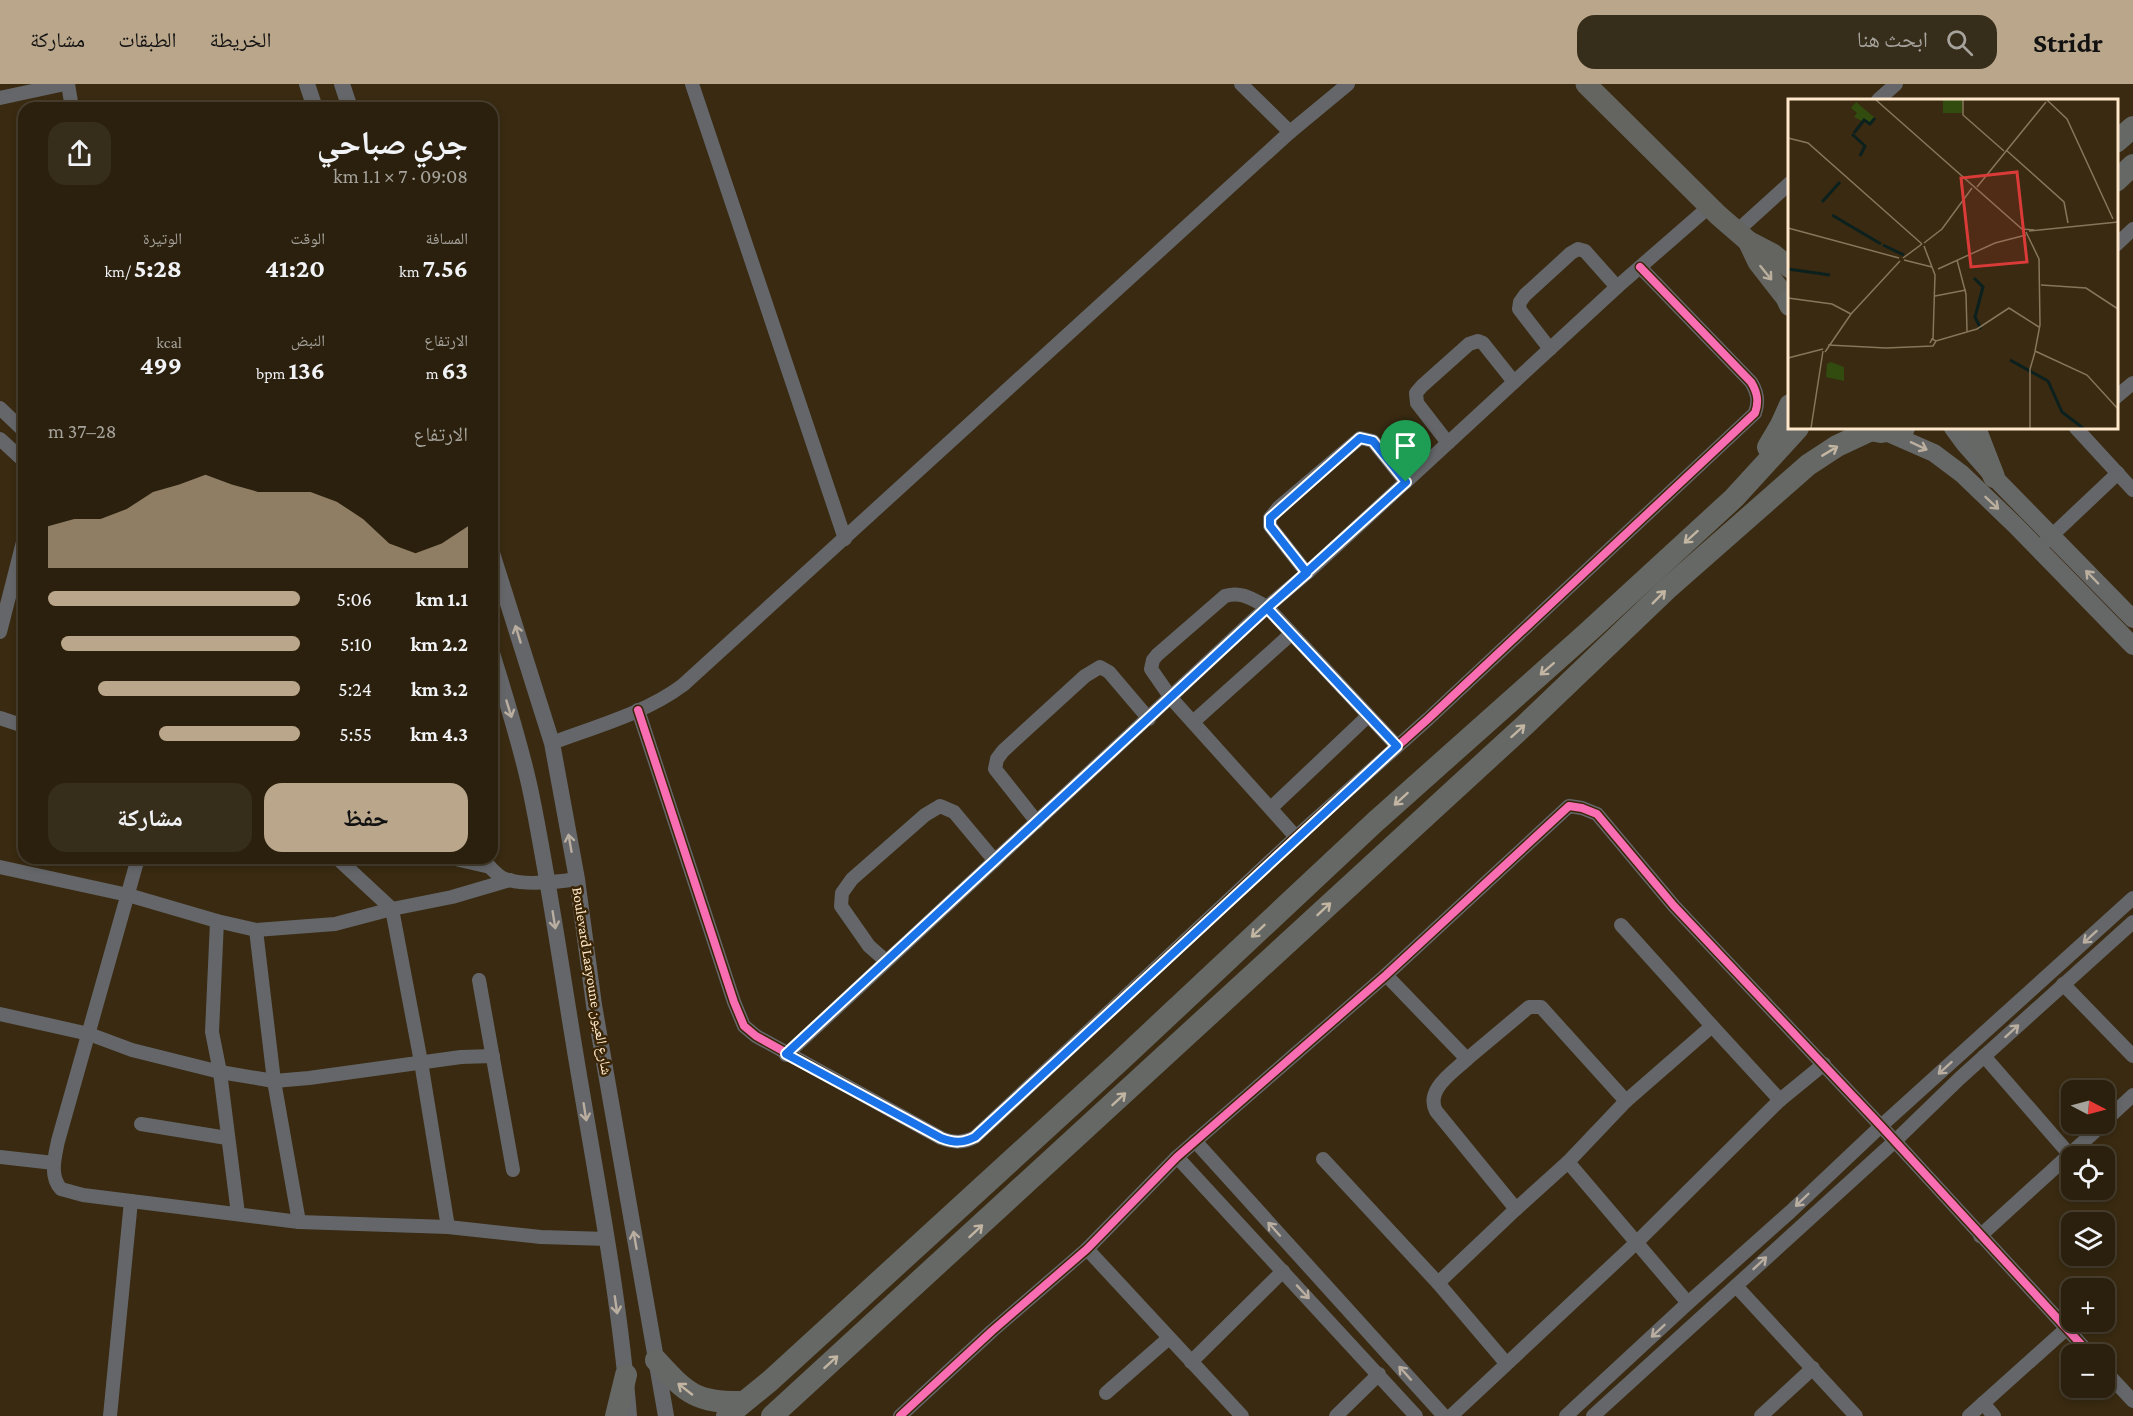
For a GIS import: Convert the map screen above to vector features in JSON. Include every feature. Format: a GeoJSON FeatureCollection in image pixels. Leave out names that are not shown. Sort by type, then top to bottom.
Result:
{"type":"FeatureCollection","features":[{"type":"Feature","properties":{"kind":"highway"},"geometry":{"type":"LineString","coordinates":[[2118,140],[2133,127]]}},
{"type":"Feature","properties":{"kind":"highway"},"geometry":{"type":"LineString","coordinates":[[2118,179],[2133,165]]}},
{"type":"Feature","properties":{"kind":"highway"},"geometry":{"type":"LineString","coordinates":[[1734,498],[1781,425],[1788,409]]}},
{"type":"Feature","properties":{"kind":"highway"},"geometry":{"type":"LineString","coordinates":[[656,1360],[685,1390],[693,1395],[735,1409],[778,1373],[1093,1085],[1375,822],[1586,634],[1734,498],[1797,429]]}},
{"type":"Feature","properties":{"kind":"highway"},"geometry":{"type":"LineString","coordinates":[[1975,429],[1994,477]]}},
{"type":"Feature","properties":{"kind":"highway"},"geometry":{"type":"LineString","coordinates":[[779,1411],[1526,724],[1667,589],[1808,465],[1837,446],[1880,430]]}},
{"type":"Feature","properties":{"kind":"highway"},"geometry":{"type":"LineString","coordinates":[[616,1416],[626,1375]]}},
{"type":"Feature","properties":{"kind":"main road"},"geometry":{"type":"LineString","coordinates":[[1586,84],[1742,236],[1773,254],[1788,266]]}},
{"type":"Feature","properties":{"kind":"main road"},"geometry":{"type":"LineString","coordinates":[[1742,236],[1758,262],[1788,302]]}},
{"type":"Feature","properties":{"kind":"main road"},"geometry":{"type":"LineString","coordinates":[[1954,429],[1994,477],[2133,619]]}},
{"type":"Feature","properties":{"kind":"main road"},"geometry":{"type":"LineString","coordinates":[[1880,430],[1919,445],[1949,464],[2000,510],[2133,646]]}},
{"type":"Feature","properties":{"kind":"street"},"geometry":{"type":"LineString","coordinates":[[0,98],[66,84],[70,102]]}},
{"type":"Feature","properties":{"kind":"street"},"geometry":{"type":"LineString","coordinates":[[307,84],[312,102]]}},
{"type":"Feature","properties":{"kind":"street"},"geometry":{"type":"LineString","coordinates":[[342,84],[348,102]]}},
{"type":"Feature","properties":{"kind":"street"},"geometry":{"type":"LineString","coordinates":[[692,84],[845,539]]}},
{"type":"Feature","properties":{"kind":"street"},"geometry":{"type":"LineString","coordinates":[[1241,84],[1290,132]]}},
{"type":"Feature","properties":{"kind":"street"},"geometry":{"type":"LineString","coordinates":[[552,743],[661,700],[683,686],[1290,132],[1348,84]]}},
{"type":"Feature","properties":{"kind":"street"},"geometry":{"type":"LineString","coordinates":[[1879,99],[1896,84]]}},
{"type":"Feature","properties":{"kind":"street"},"geometry":{"type":"LineString","coordinates":[[1742,236],[1788,185]]}},
{"type":"Feature","properties":{"kind":"street"},"geometry":{"type":"LineString","coordinates":[[786,1054],[1267,608],[1617,287],[1710,206]]}},
{"type":"Feature","properties":{"kind":"street"},"geometry":{"type":"LineString","coordinates":[[2118,242],[2133,229]]}},
{"type":"Feature","properties":{"kind":"street"},"geometry":{"type":"LineString","coordinates":[[1550,349],[1519,309],[1520,302],[1533,288],[1578,249],[1585,251],[1617,287]]}},
{"type":"Feature","properties":{"kind":"street"},"geometry":{"type":"LineString","coordinates":[[638,710],[740,1017],[750,1031],[786,1054],[941,1138],[951,1142],[966,1142],[975,1137],[1296,837],[1428,719],[1755,413],[1758,401],[1751,382],[1640,267]]}},
{"type":"Feature","properties":{"kind":"street"},"geometry":{"type":"LineString","coordinates":[[1448,443],[1417,403],[1416,393],[1422,386],[1469,344],[1478,341],[1483,343],[1514,382]]}},
{"type":"Feature","properties":{"kind":"street"},"geometry":{"type":"LineString","coordinates":[[2118,395],[2133,382]]}},
{"type":"Feature","properties":{"kind":"street"},"geometry":{"type":"LineString","coordinates":[[0,408],[18,425]]}},
{"type":"Feature","properties":{"kind":"street"},"geometry":{"type":"LineString","coordinates":[[2080,429],[2133,490]]}},
{"type":"Feature","properties":{"kind":"street"},"geometry":{"type":"LineString","coordinates":[[1307,573],[1270,526],[1270,518],[1280,507],[1360,438],[1373,441],[1406,482]]}},
{"type":"Feature","properties":{"kind":"street"},"geometry":{"type":"LineString","coordinates":[[0,439],[18,456]]}},
{"type":"Feature","properties":{"kind":"street"},"geometry":{"type":"LineString","coordinates":[[2039,550],[2051,535],[2118,473]]}},
{"type":"Feature","properties":{"kind":"street"},"geometry":{"type":"LineString","coordinates":[[0,632],[18,562]]}},
{"type":"Feature","properties":{"kind":"street","name":"Boulevard Laayoune شارع العيون"},"geometry":{"type":"LineString","coordinates":[[498,572],[552,743],[577,879],[594,1005],[666,1416]]}},
{"type":"Feature","properties":{"kind":"street"},"geometry":{"type":"LineString","coordinates":[[1296,837],[1171,698],[1151,669],[1153,660],[1157,656],[1225,596],[1244,594],[1267,608],[1397,746]]}},
{"type":"Feature","properties":{"kind":"street"},"geometry":{"type":"LineString","coordinates":[[1193,722],[1291,634]]}},
{"type":"Feature","properties":{"kind":"street"},"geometry":{"type":"LineString","coordinates":[[1037,822],[995,770],[997,759],[1003,751],[1085,676],[1100,667],[1109,672],[1149,718]]}},
{"type":"Feature","properties":{"kind":"street","name":"Boulevard Laayoune شارع العيون"},"geometry":{"type":"LineString","coordinates":[[498,674],[522,757],[548,883],[607,1239],[626,1375],[629,1416]]}},
{"type":"Feature","properties":{"kind":"street"},"geometry":{"type":"LineString","coordinates":[[1271,808],[1368,717]]}},
{"type":"Feature","properties":{"kind":"street"},"geometry":{"type":"LineString","coordinates":[[0,718],[18,724]]}},
{"type":"Feature","properties":{"kind":"street"},"geometry":{"type":"LineString","coordinates":[[886,962],[869,946],[841,906],[842,893],[852,879],[925,815],[940,806],[954,812],[995,861]]}},
{"type":"Feature","properties":{"kind":"street"},"geometry":{"type":"LineString","coordinates":[[900,1416],[992,1331],[1087,1250],[1177,1157],[1386,975],[1569,806],[1597,814],[1674,906],[1824,1064],[2061,1324]]}},
{"type":"Feature","properties":{"kind":"street"},"geometry":{"type":"LineString","coordinates":[[136,864],[58,1141],[54,1162],[57,1185],[66,1192],[299,1222],[448,1227],[541,1237],[607,1239]]}},
{"type":"Feature","properties":{"kind":"street"},"geometry":{"type":"LineString","coordinates":[[344,864],[393,909],[448,1227]]}},
{"type":"Feature","properties":{"kind":"street"},"geometry":{"type":"LineString","coordinates":[[479,864],[492,867]]}},
{"type":"Feature","properties":{"kind":"street"},"geometry":{"type":"LineString","coordinates":[[488,864],[500,877],[510,880],[548,883],[577,879]]}},
{"type":"Feature","properties":{"kind":"street"},"geometry":{"type":"LineString","coordinates":[[0,867],[128,895],[216,921],[256,930],[335,924],[452,897],[510,880]]}},
{"type":"Feature","properties":{"kind":"street"},"geometry":{"type":"LineString","coordinates":[[1566,1416],[2133,898]]}},
{"type":"Feature","properties":{"kind":"street"},"geometry":{"type":"LineString","coordinates":[[216,921],[212,1032],[220,1072],[238,1214]]}},
{"type":"Feature","properties":{"kind":"street"},"geometry":{"type":"LineString","coordinates":[[1593,1416],[2133,922]]}},
{"type":"Feature","properties":{"kind":"street"},"geometry":{"type":"LineString","coordinates":[[1621,925],[1780,1100]]}},
{"type":"Feature","properties":{"kind":"street"},"geometry":{"type":"LineString","coordinates":[[256,930],[274,1081],[299,1222]]}},
{"type":"Feature","properties":{"kind":"street"},"geometry":{"type":"LineString","coordinates":[[1386,975],[1467,1059]]}},
{"type":"Feature","properties":{"kind":"street"},"geometry":{"type":"LineString","coordinates":[[479,980],[513,1170]]}},
{"type":"Feature","properties":{"kind":"street"},"geometry":{"type":"LineString","coordinates":[[2064,984],[2133,1056]]}},
{"type":"Feature","properties":{"kind":"street"},"geometry":{"type":"LineString","coordinates":[[1516,1209],[1432,1105],[1436,1090],[1467,1059],[1529,1007],[1541,1007],[1626,1101]]}},
{"type":"Feature","properties":{"kind":"street"},"geometry":{"type":"LineString","coordinates":[[0,1014],[89,1034],[132,1050],[220,1072],[274,1081],[421,1062],[493,1056]]}},
{"type":"Feature","properties":{"kind":"street"},"geometry":{"type":"LineString","coordinates":[[1438,1283],[1568,1162],[1626,1101],[1712,1026]]}},
{"type":"Feature","properties":{"kind":"street"},"geometry":{"type":"LineString","coordinates":[[1984,1056],[2062,1146]]}},
{"type":"Feature","properties":{"kind":"street"},"geometry":{"type":"LineString","coordinates":[[1452,1416],[1506,1363],[1638,1242],[1780,1100],[1824,1064]]}},
{"type":"Feature","properties":{"kind":"street"},"geometry":{"type":"LineString","coordinates":[[2115,1112],[2133,1095]]}},
{"type":"Feature","properties":{"kind":"street"},"geometry":{"type":"LineString","coordinates":[[141,1124],[227,1138]]}},
{"type":"Feature","properties":{"kind":"street"},"geometry":{"type":"LineString","coordinates":[[2080,1146],[2092,1134]]}},
{"type":"Feature","properties":{"kind":"street"},"geometry":{"type":"LineString","coordinates":[[1195,1141],[1444,1416]]}},
{"type":"Feature","properties":{"kind":"street"},"geometry":{"type":"LineString","coordinates":[[0,1157],[54,1162]]}},
{"type":"Feature","properties":{"kind":"street"},"geometry":{"type":"LineString","coordinates":[[1177,1157],[1416,1416]]}},
{"type":"Feature","properties":{"kind":"street"},"geometry":{"type":"LineString","coordinates":[[1323,1159],[1438,1283],[1506,1363]]}},
{"type":"Feature","properties":{"kind":"street"},"geometry":{"type":"LineString","coordinates":[[1568,1162],[1688,1303]]}},
{"type":"Feature","properties":{"kind":"street"},"geometry":{"type":"LineString","coordinates":[[1980,1236],[2061,1163]]}},
{"type":"Feature","properties":{"kind":"street"},"geometry":{"type":"LineString","coordinates":[[110,1416],[131,1201]]}},
{"type":"Feature","properties":{"kind":"street"},"geometry":{"type":"LineString","coordinates":[[1087,1250],[1242,1416]]}},
{"type":"Feature","properties":{"kind":"street"},"geometry":{"type":"LineString","coordinates":[[1191,1362],[1283,1271]]}},
{"type":"Feature","properties":{"kind":"street"},"geometry":{"type":"LineString","coordinates":[[1736,1286],[1856,1416]]}},
{"type":"Feature","properties":{"kind":"street"},"geometry":{"type":"LineString","coordinates":[[1969,1416],[2063,1332]]}},
{"type":"Feature","properties":{"kind":"street"},"geometry":{"type":"LineString","coordinates":[[2069,1332],[2080,1344]]}},
{"type":"Feature","properties":{"kind":"street"},"geometry":{"type":"LineString","coordinates":[[1106,1393],[1168,1338]]}},
{"type":"Feature","properties":{"kind":"street"},"geometry":{"type":"LineString","coordinates":[[1761,1416],[1813,1368]]}},
{"type":"Feature","properties":{"kind":"street"},"geometry":{"type":"LineString","coordinates":[[1336,1416],[1379,1374]]}},
{"type":"Feature","properties":{"kind":"street"},"geometry":{"type":"LineString","coordinates":[[2115,1382],[2133,1401]]}},
{"type":"Feature","properties":{"kind":"street"},"geometry":{"type":"LineString","coordinates":[[1983,1403],[1994,1416]]}},
{"type":"Feature","properties":{"kind":"cycle path"},"geometry":{"type":"LineString","coordinates":[[638,710],[734,1002],[744,1026],[756,1036],[941,1138],[958,1142],[971,1139],[1296,837],[1428,719],[1755,413],[1757,398],[1751,382],[1640,267]]}},
{"type":"Feature","properties":{"kind":"cycle path"},"geometry":{"type":"LineString","coordinates":[[900,1416],[992,1331],[1087,1249],[1177,1157],[1386,975],[1569,806],[1597,814],[1674,906],[1881,1126],[2081,1344]]}},
{"type":"Feature","properties":{"kind":"route"},"geometry":{"type":"LineString","coordinates":[[1406,482],[1307,573],[1267,608],[786,1054],[941,1138],[951,1142],[966,1142],[975,1137],[1296,837],[1397,746],[1267,608],[1307,573],[1270,526],[1270,518],[1360,438],[1373,441],[1406,482]]}}]}
